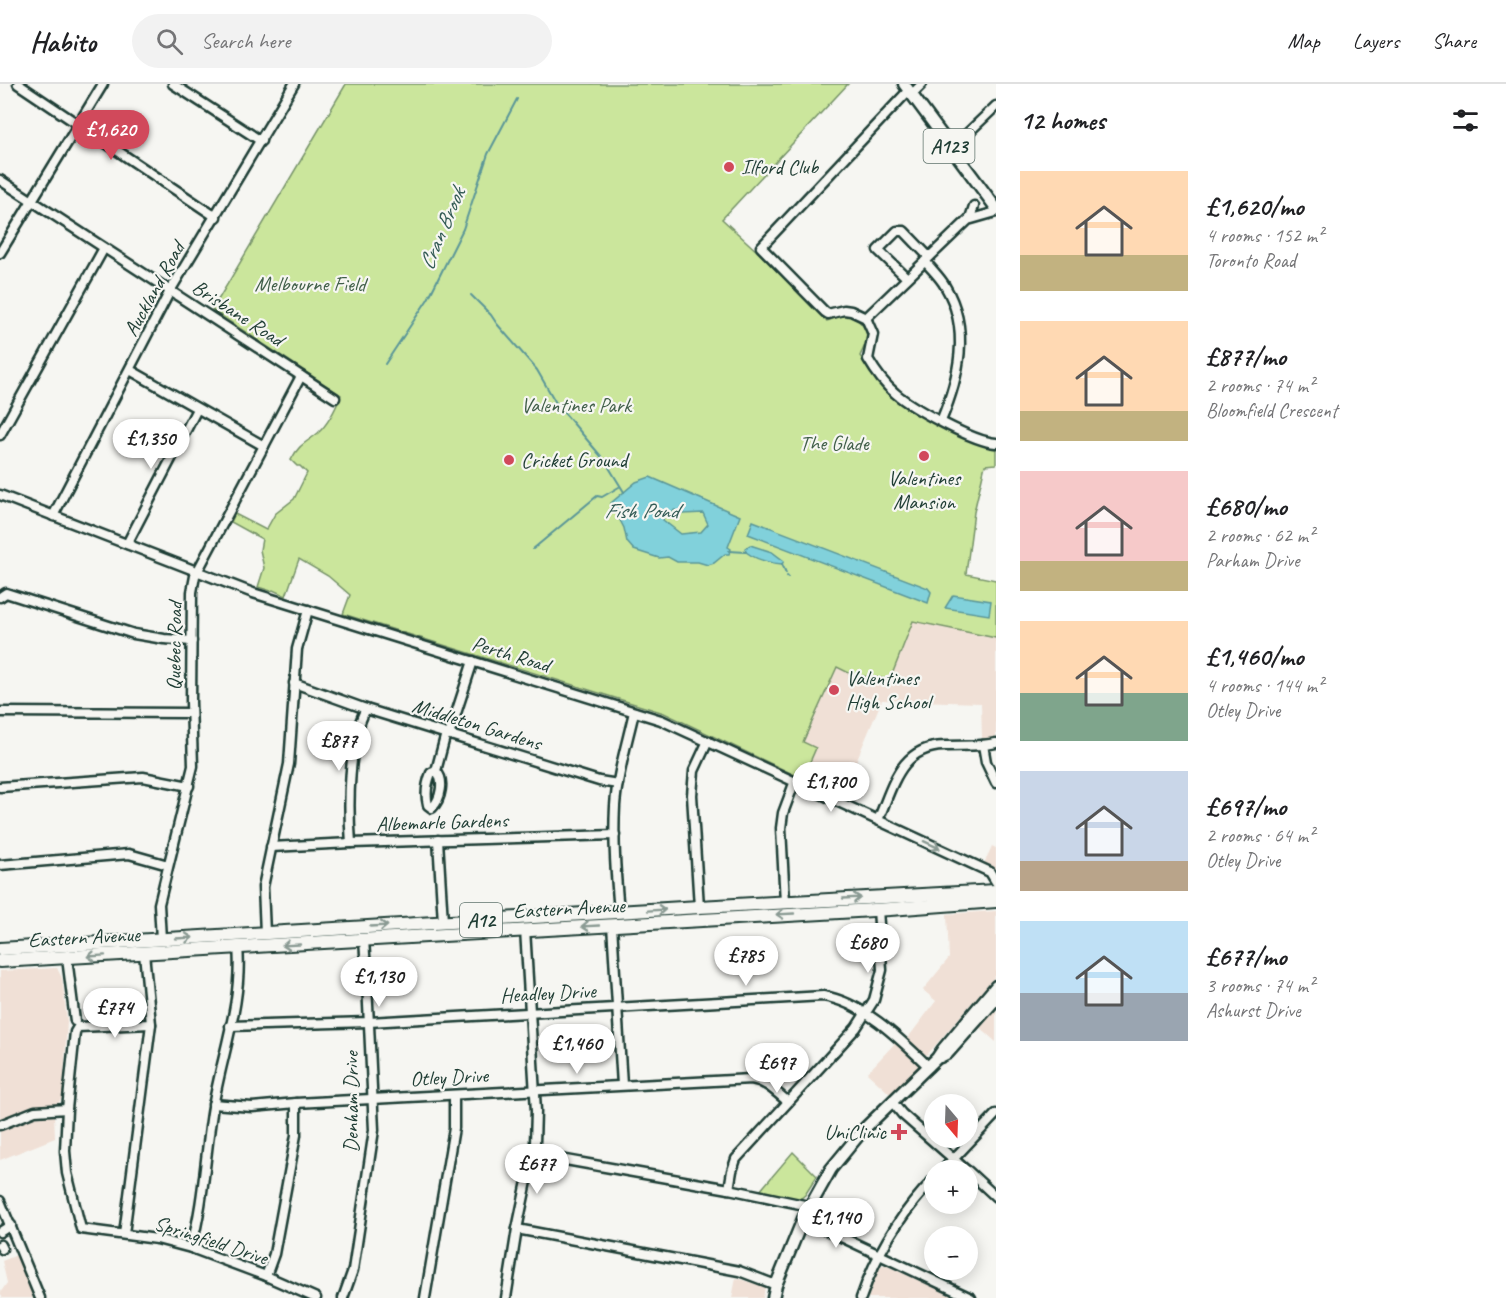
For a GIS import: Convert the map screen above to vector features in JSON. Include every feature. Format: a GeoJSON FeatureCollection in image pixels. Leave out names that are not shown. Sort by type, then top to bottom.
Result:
{"type":"FeatureCollection","features":[{"type":"Feature","properties":{"kind":"highway","name":"Eastern Avenue"},"geometry":{"type":"LineString","coordinates":[[0,949],[996,891]]}},
{"type":"Feature","properties":{"kind":"highway","name":"Eastern Avenue"},"geometry":{"type":"LineString","coordinates":[[0,962],[996,901]]}},
{"type":"Feature","properties":{"kind":"main road","name":"A123"},"geometry":{"type":"LineString","coordinates":[[908,89],[951,149],[994,201]]}},
{"type":"Feature","properties":{"kind":"main road"},"geometry":{"type":"LineString","coordinates":[[773,1298],[776,1285],[809,1206],[839,1158],[863,1130],[929,1067],[996,986]]}},
{"type":"Feature","properties":{"kind":"main road"},"geometry":{"type":"LineString","coordinates":[[937,1058],[948,1053],[996,999]]}},
{"type":"Feature","properties":{"kind":"street"},"geometry":{"type":"LineString","coordinates":[[18,84],[216,217]]}},
{"type":"Feature","properties":{"kind":"street"},"geometry":{"type":"LineString","coordinates":[[0,253],[103,84]]}},
{"type":"Feature","properties":{"kind":"street"},"geometry":{"type":"LineString","coordinates":[[173,84],[261,141]]}},
{"type":"Feature","properties":{"kind":"street","name":"Auckland Road"},"geometry":{"type":"LineString","coordinates":[[53,516],[170,291],[294,84]]}},
{"type":"Feature","properties":{"kind":"street"},"geometry":{"type":"LineString","coordinates":[[922,84],[908,89],[761,247],[825,312],[832,314],[844,310],[851,311],[866,318],[873,334],[868,356],[870,363],[896,394],[941,420],[984,441],[996,443]]}},
{"type":"Feature","properties":{"kind":"street"},"geometry":{"type":"LineString","coordinates":[[951,149],[996,106]]}},
{"type":"Feature","properties":{"kind":"street","name":"Brisbane Road"},"geometry":{"type":"LineString","coordinates":[[0,180],[335,398]]}},
{"type":"Feature","properties":{"kind":"street"},"geometry":{"type":"LineString","coordinates":[[866,318],[970,218],[974,206]]}},
{"type":"Feature","properties":{"kind":"street"},"geometry":{"type":"LineString","coordinates":[[970,218],[988,216],[996,212]]}},
{"type":"Feature","properties":{"kind":"street"},"geometry":{"type":"LineString","coordinates":[[907,279],[878,250],[897,231],[904,231],[927,259],[945,286],[958,315],[960,335],[958,374],[941,420]]}},
{"type":"Feature","properties":{"kind":"street"},"geometry":{"type":"LineString","coordinates":[[0,435],[104,248]]}},
{"type":"Feature","properties":{"kind":"street"},"geometry":{"type":"LineString","coordinates":[[130,370],[264,446]]}},
{"type":"Feature","properties":{"kind":"street","name":"Quebec Road"},"geometry":{"type":"LineString","coordinates":[[160,939],[159,904],[193,766],[192,592],[198,572],[301,376]]}},
{"type":"Feature","properties":{"kind":"street"},"geometry":{"type":"LineString","coordinates":[[127,544],[198,409]]}},
{"type":"Feature","properties":{"kind":"street","name":"Perth Road"},"geometry":{"type":"LineString","coordinates":[[0,495],[253,593],[661,720],[990,872],[996,882]]}},
{"type":"Feature","properties":{"kind":"street"},"geometry":{"type":"LineString","coordinates":[[0,597],[6,593],[134,634],[192,641]]}},
{"type":"Feature","properties":{"kind":"street"},"geometry":{"type":"LineString","coordinates":[[266,933],[263,887],[288,764],[297,649],[308,610]]}},
{"type":"Feature","properties":{"kind":"street"},"geometry":{"type":"LineString","coordinates":[[436,771],[445,738],[450,732],[473,661]]}},
{"type":"Feature","properties":{"kind":"street","name":"Middleton Gardens"},"geometry":{"type":"LineString","coordinates":[[294,683],[448,735],[618,784]]}},
{"type":"Feature","properties":{"kind":"street"},"geometry":{"type":"LineString","coordinates":[[351,843],[349,816],[354,748],[366,709]]}},
{"type":"Feature","properties":{"kind":"street"},"geometry":{"type":"LineString","coordinates":[[0,712],[191,713]]}},
{"type":"Feature","properties":{"kind":"street"},"geometry":{"type":"LineString","coordinates":[[619,912],[615,835],[618,784],[634,712]]}},
{"type":"Feature","properties":{"kind":"street"},"geometry":{"type":"LineString","coordinates":[[699,907],[692,795],[694,771],[708,741]]}},
{"type":"Feature","properties":{"kind":"street"},"geometry":{"type":"LineString","coordinates":[[878,820],[900,771],[917,752],[934,746],[983,746],[996,743]]}},
{"type":"Feature","properties":{"kind":"street"},"geometry":{"type":"LineString","coordinates":[[983,746],[986,762],[996,783]]}},
{"type":"Feature","properties":{"kind":"street"},"geometry":{"type":"LineString","coordinates":[[0,787],[143,777],[189,786]]}},
{"type":"Feature","properties":{"kind":"street"},"geometry":{"type":"LineString","coordinates":[[785,902],[781,828],[783,813],[795,781]]}},
{"type":"Feature","properties":{"kind":"street","name":"Albemarle Gardens"},"geometry":{"type":"LineString","coordinates":[[271,848],[351,843],[615,835]]}},
{"type":"Feature","properties":{"kind":"street"},"geometry":{"type":"LineString","coordinates":[[438,840],[443,922]]}},
{"type":"Feature","properties":{"kind":"street"},"geometry":{"type":"LineString","coordinates":[[0,865],[129,854],[168,866]]}},
{"type":"Feature","properties":{"kind":"street"},"geometry":{"type":"LineString","coordinates":[[729,1189],[736,1159],[856,1028],[874,1000],[882,970],[878,909]]}},
{"type":"Feature","properties":{"kind":"street"},"geometry":{"type":"LineString","coordinates":[[612,925],[622,1085]]}},
{"type":"Feature","properties":{"kind":"street"},"geometry":{"type":"LineString","coordinates":[[506,1298],[532,1154],[536,1111],[525,929]]}},
{"type":"Feature","properties":{"kind":"street","name":"Denham Drive"},"geometry":{"type":"LineString","coordinates":[[343,1298],[351,1279],[355,1259],[374,1130],[364,940]]}},
{"type":"Feature","properties":{"kind":"street"},"geometry":{"type":"LineString","coordinates":[[191,1248],[197,1227],[213,1104],[239,981],[238,947]]}},
{"type":"Feature","properties":{"kind":"street"},"geometry":{"type":"LineString","coordinates":[[124,1233],[151,1024],[144,953]]}},
{"type":"Feature","properties":{"kind":"street","name":"Springfield Drive"},"geometry":{"type":"LineString","coordinates":[[67,958],[76,1024],[67,1109],[66,1162],[80,1227],[84,1230],[124,1233],[191,1248],[266,1276],[316,1298]]}},
{"type":"Feature","properties":{"kind":"street","name":"Headley Drive"},"geometry":{"type":"LineString","coordinates":[[230,1026],[369,1022],[823,996],[843,1001],[897,1036],[929,1067]]}},
{"type":"Feature","properties":{"kind":"street"},"geometry":{"type":"LineString","coordinates":[[76,1024],[151,1024]]}},
{"type":"Feature","properties":{"kind":"street","name":"Otley Drive"},"geometry":{"type":"LineString","coordinates":[[213,1104],[252,1107],[622,1085],[759,1080],[788,1102]]}},
{"type":"Feature","properties":{"kind":"street"},"geometry":{"type":"LineString","coordinates":[[424,1298],[454,1128],[454,1095]]}},
{"type":"Feature","properties":{"kind":"street"},"geometry":{"type":"LineString","coordinates":[[266,1276],[274,1254],[296,1135],[296,1103]]}},
{"type":"Feature","properties":{"kind":"street"},"geometry":{"type":"LineString","coordinates":[[893,1103],[902,1114],[954,1159],[996,1114]]}},
{"type":"Feature","properties":{"kind":"street"},"geometry":{"type":"LineString","coordinates":[[0,1125],[35,1111],[67,1109]]}},
{"type":"Feature","properties":{"kind":"street"},"geometry":{"type":"LineString","coordinates":[[532,1154],[729,1189],[809,1206]]}},
{"type":"Feature","properties":{"kind":"street"},"geometry":{"type":"LineString","coordinates":[[978,1181],[996,1197]]}},
{"type":"Feature","properties":{"kind":"street"},"geometry":{"type":"LineString","coordinates":[[861,1298],[879,1255],[904,1215],[924,1191]]}},
{"type":"Feature","properties":{"kind":"street"},"geometry":{"type":"LineString","coordinates":[[0,1200],[40,1298]]}},
{"type":"Feature","properties":{"kind":"street"},"geometry":{"type":"LineString","coordinates":[[803,1219],[971,1298]]}},
{"type":"Feature","properties":{"kind":"street"},"geometry":{"type":"LineString","coordinates":[[0,1232],[11,1226]]}},
{"type":"Feature","properties":{"kind":"street"},"geometry":{"type":"LineString","coordinates":[[517,1229],[739,1271],[776,1285]]}},
{"type":"Feature","properties":{"kind":"shaded area","name":"Valentines High School"},"geometry":{"type":"Polygon","coordinates":[[[711,608],[853,675],[888,679],[893,672],[913,621],[996,638],[996,737],[982,739],[981,703],[882,700],[841,797],[835,794],[834,790],[807,778],[801,778],[711,608]]]}},
{"type":"Feature","properties":{"kind":"shaded area"},"geometry":{"type":"Polygon","coordinates":[[[992,846],[996,848],[996,881],[982,868],[992,846]]]}},
{"type":"Feature","properties":{"kind":"shaded area"},"geometry":{"type":"Polygon","coordinates":[[[996,911],[996,975],[927,1055],[923,1054],[907,1039],[936,1001],[923,990],[949,958],[947,914],[996,911]]]}},
{"type":"Feature","properties":{"kind":"shaded area"},"geometry":{"type":"Polygon","coordinates":[[[57,968],[62,978],[67,1021],[63,1096],[58,1104],[36,1106],[0,1121],[0,971],[57,968]]]}},
{"type":"Feature","properties":{"kind":"shaded area"},"geometry":{"type":"Polygon","coordinates":[[[996,1005],[996,1042],[978,1026],[996,1005]]]}},
{"type":"Feature","properties":{"kind":"shaded area"},"geometry":{"type":"Polygon","coordinates":[[[896,1042],[920,1065],[890,1094],[867,1073],[896,1042]]]}},
{"type":"Feature","properties":{"kind":"shaded area"},"geometry":{"type":"Polygon","coordinates":[[[54,1113],[55,1138],[0,1160],[0,1130],[31,1116],[54,1113]]]}},
{"type":"Feature","properties":{"kind":"shaded area"},"geometry":{"type":"Polygon","coordinates":[[[17,1255],[34,1298],[3,1298],[0,1293],[7,1283],[2,1261],[17,1255]]]}},
{"type":"Feature","properties":{"kind":"shaded area"},"geometry":{"type":"Polygon","coordinates":[[[885,1265],[956,1298],[866,1298],[885,1265]]]}},
{"type":"Feature","properties":{"kind":"shaded area"},"geometry":{"type":"Polygon","coordinates":[[[736,1278],[765,1287],[763,1298],[732,1298],[736,1278]]]}},
{"type":"Feature","properties":{"kind":"green space","name":"Valentines Park"},"geometry":{"type":"Polygon","coordinates":[[[346,84],[848,84],[722,219],[826,321],[849,315],[860,322],[867,338],[860,356],[888,393],[908,408],[940,426],[974,442],[996,449],[996,464],[985,465],[974,512],[966,574],[996,580],[996,638],[913,621],[893,672],[888,679],[853,675],[837,667],[803,742],[816,748],[801,778],[664,713],[343,614],[350,595],[328,576],[299,559],[286,596],[258,587],[264,568],[260,550],[262,539],[231,522],[235,514],[266,530],[275,514],[294,499],[307,473],[291,460],[300,447],[326,425],[341,395],[212,310],[346,84]]]}},
{"type":"Feature","properties":{"kind":"green space"},"geometry":{"type":"Polygon","coordinates":[[[793,1152],[817,1176],[805,1195],[800,1199],[759,1192],[793,1152]]]}},
{"type":"Feature","properties":{"kind":"water","name":"Fish Pond"},"geometry":{"type":"Polygon","coordinates":[[[650,477],[740,516],[728,547],[731,549],[729,554],[725,554],[708,565],[698,562],[677,562],[668,557],[659,558],[634,550],[627,542],[624,528],[611,503],[636,482],[650,477]],[[675,510],[664,514],[663,520],[681,534],[701,532],[708,524],[703,513],[683,514],[675,510]]]}},
{"type":"Feature","properties":{"kind":"water"},"geometry":{"type":"Polygon","coordinates":[[[753,521],[928,588],[931,592],[928,603],[748,534],[753,521]]]}},
{"type":"Feature","properties":{"kind":"water"},"geometry":{"type":"Polygon","coordinates":[[[750,545],[772,552],[784,561],[782,564],[754,557],[746,552],[745,548],[750,545]]]}},
{"type":"Feature","properties":{"kind":"water"},"geometry":{"type":"Polygon","coordinates":[[[953,595],[991,601],[989,615],[945,608],[953,595]]]}},
{"type":"Feature","properties":{"kind":"waterway","name":"Cran Brook"},"geometry":{"type":"LineString","coordinates":[[385,364],[428,299],[463,229],[488,154],[517,99]]}},
{"type":"Feature","properties":{"kind":"waterway"},"geometry":{"type":"LineString","coordinates":[[471,295],[491,315],[537,370],[556,403],[605,461],[624,492]]}},
{"type":"Feature","properties":{"kind":"waterway"},"geometry":{"type":"LineString","coordinates":[[533,549],[597,496],[602,497],[619,487]]}},
{"type":"Feature","properties":{"kind":"waterway"},"geometry":{"type":"LineString","coordinates":[[729,551],[746,552]]}},
{"type":"Feature","properties":{"kind":"waterway"},"geometry":{"type":"LineString","coordinates":[[782,564],[786,573]]}},
{"type":"Feature","properties":{"kind":"place","name":"Ilford Club"},"geometry":{"type":"Point","coordinates":[729,167]}},
{"type":"Feature","properties":{"kind":"place","name":"Valentines Mansion"},"geometry":{"type":"Point","coordinates":[924,456]}},
{"type":"Feature","properties":{"kind":"place","name":"Cricket Ground"},"geometry":{"type":"Point","coordinates":[509,460]}},
{"type":"Feature","properties":{"kind":"place","name":"Valentines High School"},"geometry":{"type":"Point","coordinates":[834,690]}},
{"type":"Feature","properties":{"kind":"place","name":"UniClinic"},"geometry":{"type":"Point","coordinates":[899,1132]}},
{"type":"Feature","properties":{"kind":"park label","name":"Melbourne Field"},"geometry":{"type":"Point","coordinates":[310,284]}},
{"type":"Feature","properties":{"kind":"park label","name":"The Glade"},"geometry":{"type":"Point","coordinates":[834,443]}}]}
